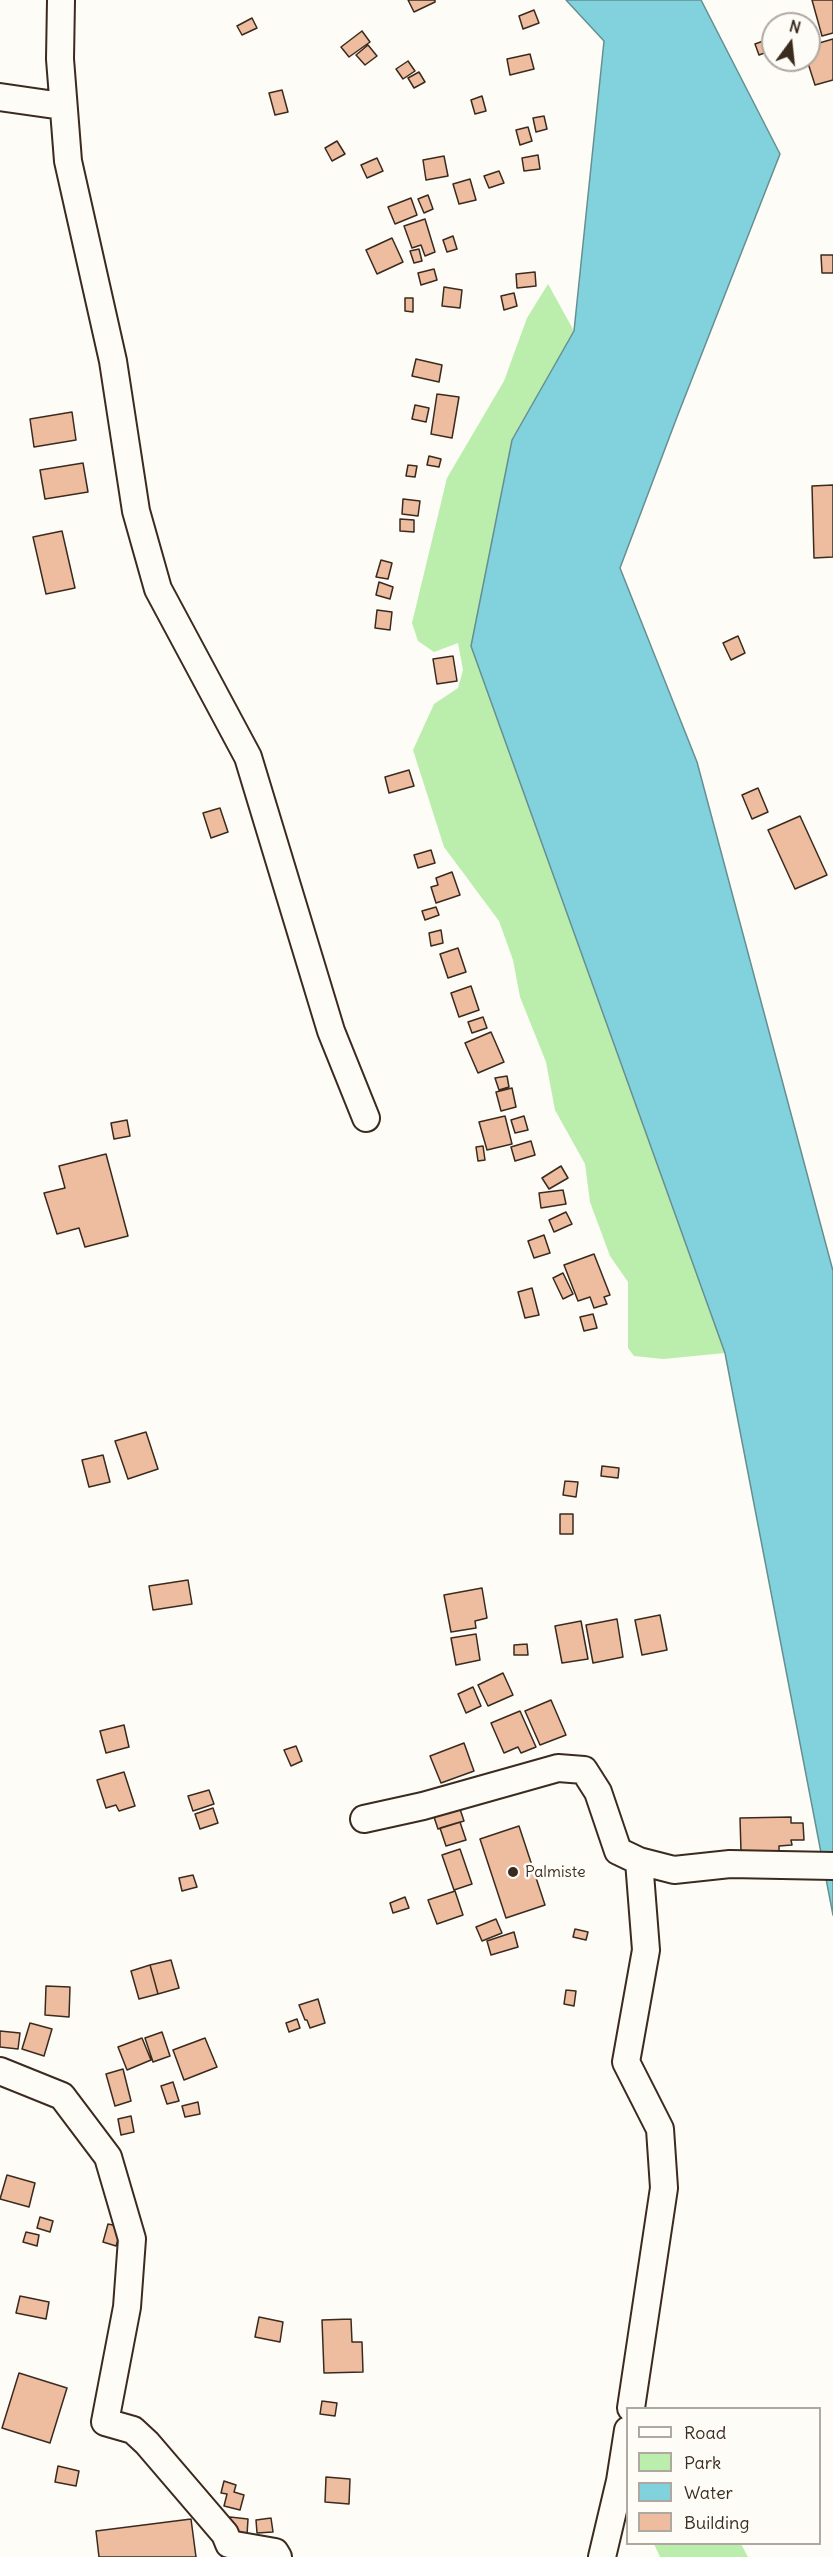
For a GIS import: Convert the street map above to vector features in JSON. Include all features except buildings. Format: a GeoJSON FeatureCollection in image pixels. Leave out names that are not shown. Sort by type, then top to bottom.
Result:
{"type":"FeatureCollection","features":[{"type":"Feature","properties":{"kind":"street"},"geometry":{"type":"LineString","coordinates":[[61,0],[62,106],[68,161],[113,361],[136,511],[158,589],[248,757],[332,1031],[366,1118]]}},
{"type":"Feature","properties":{"kind":"street"},"geometry":{"type":"LineString","coordinates":[[0,98],[62,106]]}},
{"type":"Feature","properties":{"kind":"street"},"geometry":{"type":"LineString","coordinates":[[364,1819],[423,1806],[558,1768],[584,1770],[598,1792],[618,1851],[639,1861],[674,1870],[730,1864],[825,1866]]}},
{"type":"Feature","properties":{"kind":"street"},"geometry":{"type":"LineString","coordinates":[[631,2407],[664,2188],[660,2129],[626,2062],[646,1950],[639,1861]]}},
{"type":"Feature","properties":{"kind":"street"},"geometry":{"type":"LineString","coordinates":[[0,2071],[62,2096],[108,2157],[132,2239],[127,2307],[105,2422],[133,2430],[147,2443],[225,2534],[229,2544],[275,2552],[278,2557]]}},
{"type":"Feature","properties":{"kind":"street"},"geometry":{"type":"LineString","coordinates":[[602,2557],[620,2481],[626,2437]]}},
{"type":"Feature","properties":{"kind":"green space"},"geometry":{"type":"Polygon","coordinates":[[[548,284],[574,331],[512,440],[471,646],[725,1353],[663,1359],[634,1356],[628,1348],[628,1282],[610,1256],[590,1202],[585,1164],[555,1110],[546,1062],[520,997],[513,960],[499,921],[444,847],[413,750],[434,704],[458,688],[463,670],[458,643],[434,652],[418,641],[412,623],[447,478],[504,381],[527,318],[548,284]]]}},
{"type":"Feature","properties":{"kind":"green space"},"geometry":{"type":"Polygon","coordinates":[[[654,2545],[742,2545],[748,2557],[660,2557],[654,2545]]]}},
{"type":"Feature","properties":{"kind":"water"},"geometry":{"type":"Polygon","coordinates":[[[566,0],[701,0],[780,154],[620,568],[697,762],[833,1271],[833,1915],[725,1353],[471,646],[512,440],[574,331],[604,41],[566,0]]]}},
{"type":"Feature","properties":{"kind":"place","name":"Palmiste"},"geometry":{"type":"Point","coordinates":[513,1872]}}]}
